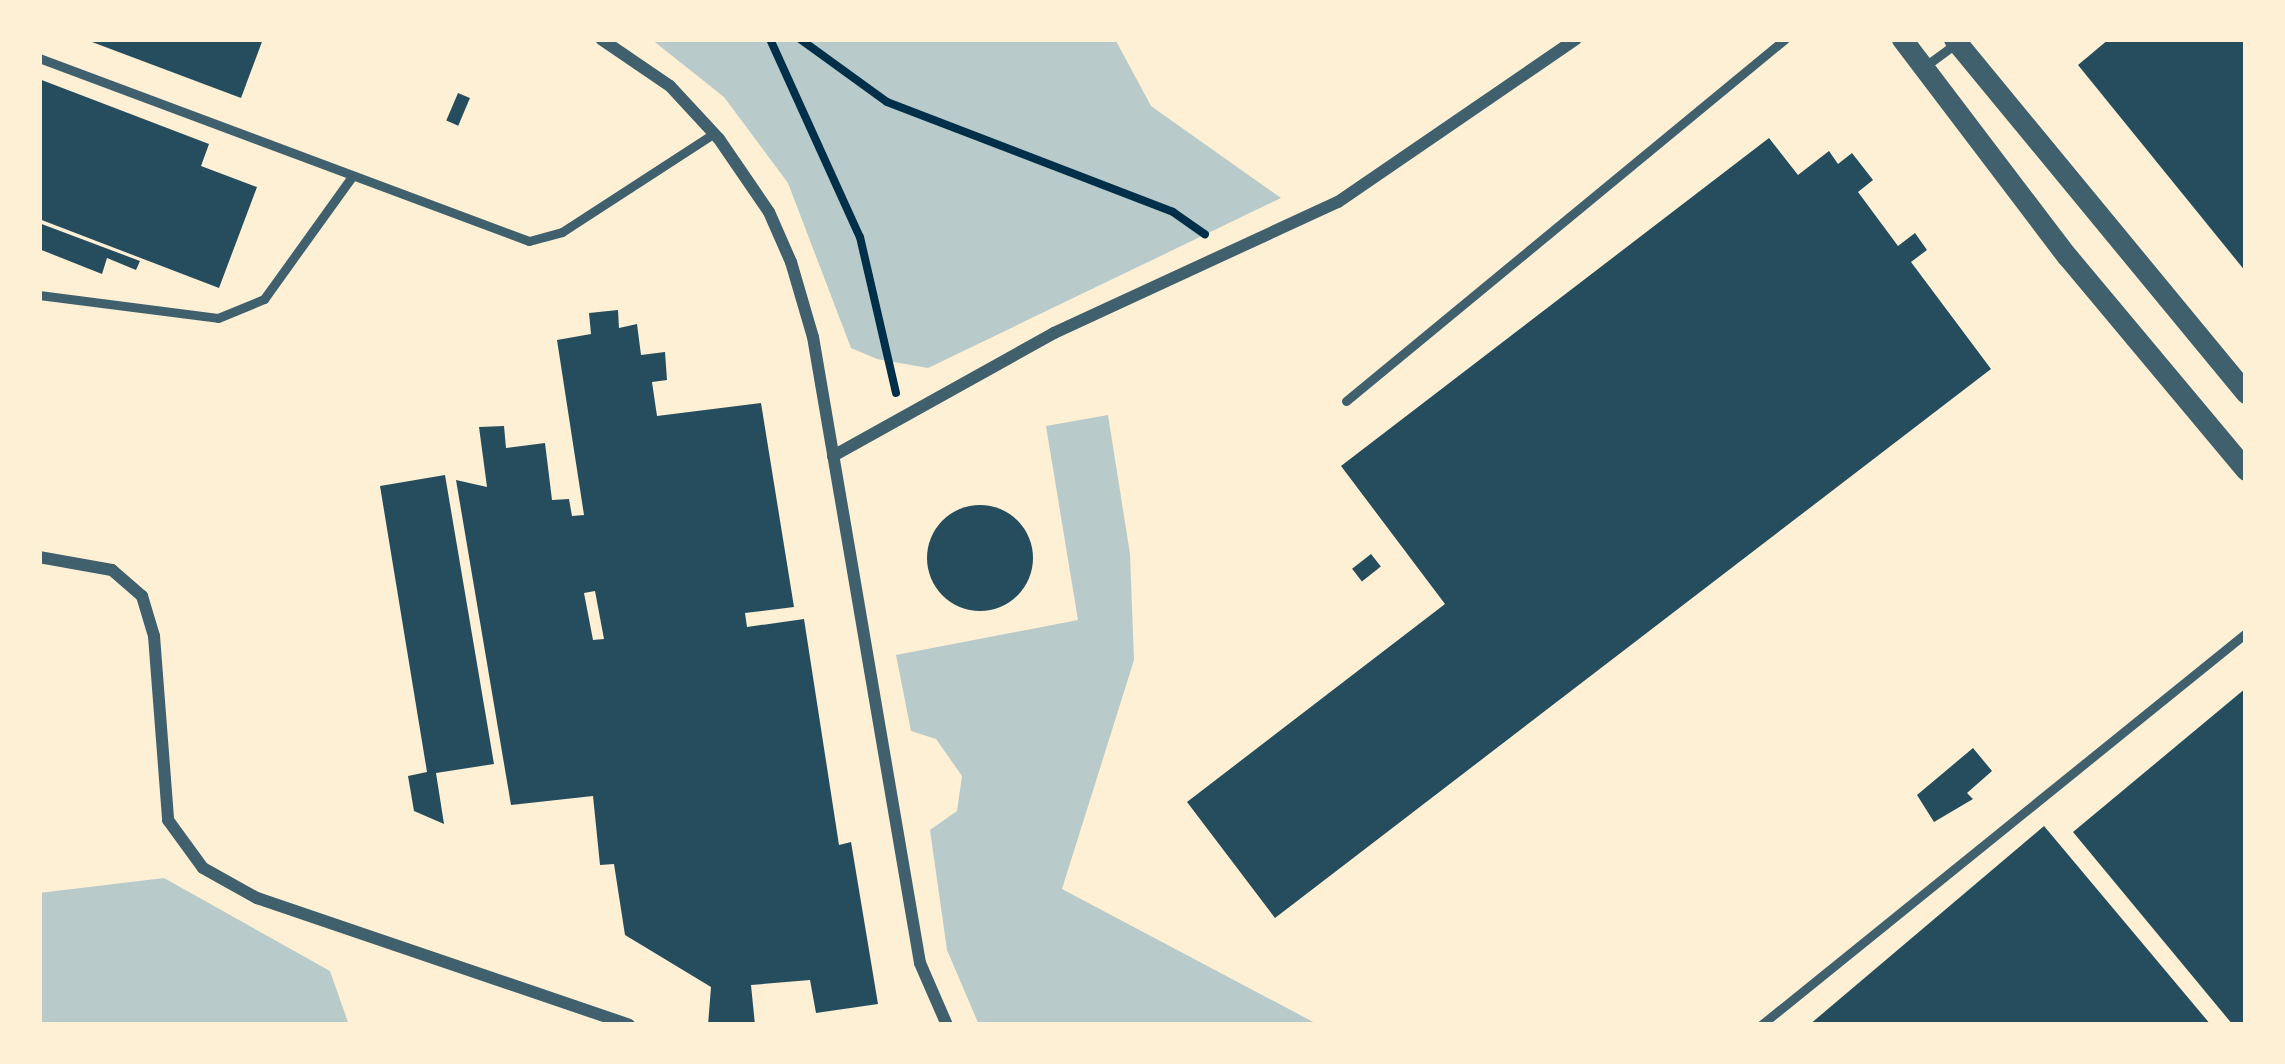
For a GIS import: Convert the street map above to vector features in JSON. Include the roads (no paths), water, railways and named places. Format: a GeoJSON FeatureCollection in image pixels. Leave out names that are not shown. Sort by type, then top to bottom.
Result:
{"type":"FeatureCollection","features":[{"type":"Feature","properties":{"kind":"street"},"geometry":{"type":"LineString","coordinates":[[601,39],[670,86],[713,134],[770,212],[790,262],[833,456],[920,963],[947,1025]]}},
{"type":"Feature","properties":{"kind":"street"},"geometry":{"type":"LineString","coordinates":[[833,456],[1054,333],[1404,164],[1576,39]]}},
{"type":"Feature","properties":{"kind":"street"},"geometry":{"type":"LineString","coordinates":[[1902,39],[2067,256],[2246,470]]}},
{"type":"Feature","properties":{"kind":"street"},"geometry":{"type":"LineString","coordinates":[[1958,40],[2246,393]]}},
{"type":"Feature","properties":{"kind":"street"},"geometry":{"type":"LineString","coordinates":[[39,557],[112,570],[142,596],[154,636],[168,820],[203,868],[257,898],[628,1025]]}},
{"type":"Feature","properties":{"kind":"lane"},"geometry":{"type":"LineString","coordinates":[[1346,401],[1786,39]]}},
{"type":"Feature","properties":{"kind":"lane"},"geometry":{"type":"LineString","coordinates":[[1924,67],[1958,40]]}},
{"type":"Feature","properties":{"kind":"lane"},"geometry":{"type":"LineString","coordinates":[[39,58],[529,241],[562,232],[713,134]]}},
{"type":"Feature","properties":{"kind":"lane"},"geometry":{"type":"LineString","coordinates":[[39,295],[218,317],[264,299],[351,178]]}},
{"type":"Feature","properties":{"kind":"lane"},"geometry":{"type":"LineString","coordinates":[[1761,1025],[2246,633]]}}]}
